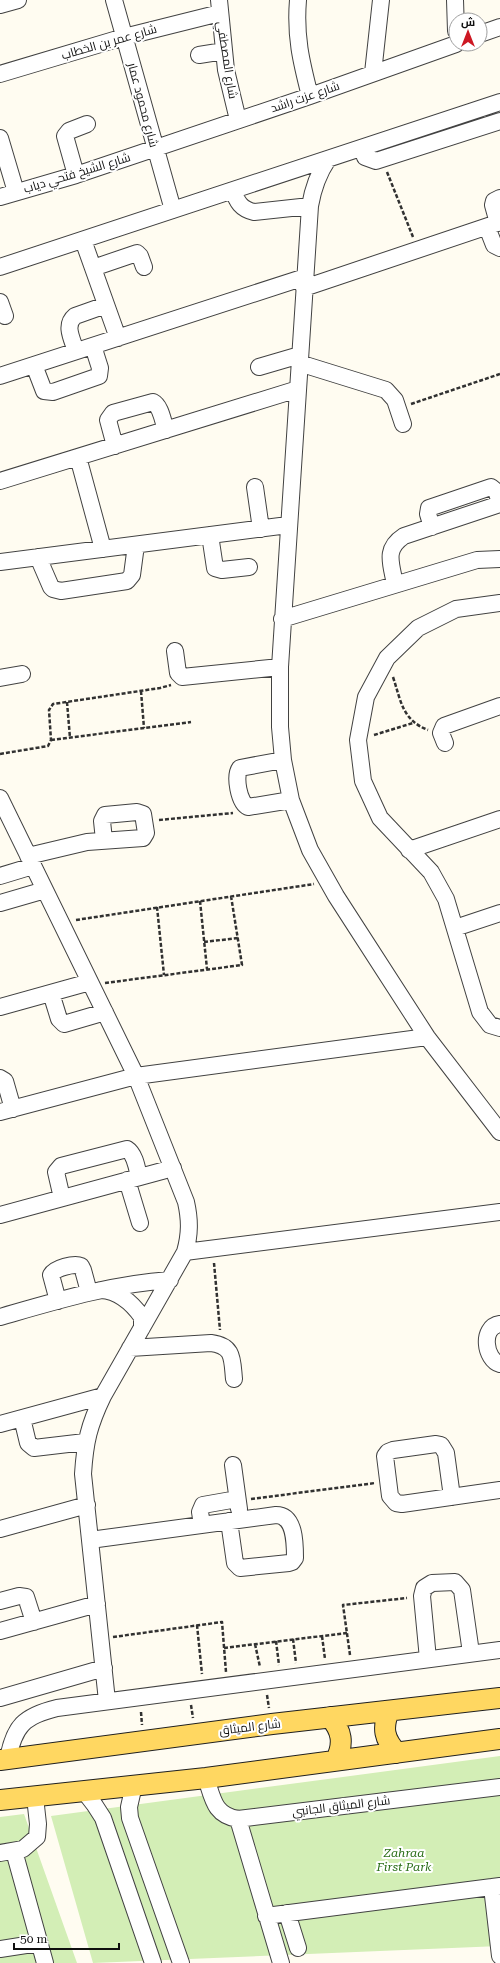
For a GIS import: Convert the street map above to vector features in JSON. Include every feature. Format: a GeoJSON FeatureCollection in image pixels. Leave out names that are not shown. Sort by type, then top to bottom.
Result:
{"type":"FeatureCollection","features":[{"type":"Feature","properties":{"kind":"main road","name":"شارع الميثاق"},"geometry":{"type":"LineString","coordinates":[[4,1760],[330,1718],[500,1698]]}},
{"type":"Feature","properties":{"kind":"main road"},"geometry":{"type":"LineString","coordinates":[[389,1711],[385,1722],[385,1733],[389,1744],[397,1752]]}},
{"type":"Feature","properties":{"kind":"main road"},"geometry":{"type":"LineString","coordinates":[[330,1718],[338,1726],[342,1738],[341,1750],[336,1760]]}},
{"type":"Feature","properties":{"kind":"main road"},"geometry":{"type":"LineString","coordinates":[[0,1800],[206,1778],[397,1752],[500,1740]]}},
{"type":"Feature","properties":{"kind":"street"},"geometry":{"type":"LineString","coordinates":[[0,5],[18,0]]}},
{"type":"Feature","properties":{"kind":"street","name":"شارع محمود عمار"},"geometry":{"type":"LineString","coordinates":[[114,0],[154,148],[173,210]]}},
{"type":"Feature","properties":{"kind":"street"},"geometry":{"type":"LineString","coordinates":[[298,0],[297,21],[299,56],[310,96]]}},
{"type":"Feature","properties":{"kind":"street"},"geometry":{"type":"LineString","coordinates":[[373,73],[381,0]]}},
{"type":"Feature","properties":{"kind":"street"},"geometry":{"type":"LineString","coordinates":[[455,0],[455,12]]}},
{"type":"Feature","properties":{"kind":"street","name":"شارع عمر بن الخطاب"},"geometry":{"type":"LineString","coordinates":[[0,74],[124,37],[220,6]]}},
{"type":"Feature","properties":{"kind":"street","name":"شارع المصطفي"},"geometry":{"type":"LineString","coordinates":[[220,6],[226,70],[238,120]]}},
{"type":"Feature","properties":{"kind":"street"},"geometry":{"type":"LineString","coordinates":[[488,31],[500,27]]}},
{"type":"Feature","properties":{"kind":"street","name":"شارع عزت راشد"},"geometry":{"type":"LineString","coordinates":[[154,148],[310,96],[448,47]]}},
{"type":"Feature","properties":{"kind":"street"},"geometry":{"type":"LineString","coordinates":[[199,55],[224,51]]}},
{"type":"Feature","properties":{"kind":"street"},"geometry":{"type":"LineString","coordinates":[[0,267],[500,102]]}},
{"type":"Feature","properties":{"kind":"street"},"geometry":{"type":"LineString","coordinates":[[362,148],[366,157],[370,160],[382,160],[500,121]]}},
{"type":"Feature","properties":{"kind":"street"},"geometry":{"type":"LineString","coordinates":[[76,175],[65,136],[69,131],[87,124]]}},
{"type":"Feature","properties":{"kind":"street"},"geometry":{"type":"LineString","coordinates":[[0,138],[16,192]]}},
{"type":"Feature","properties":{"kind":"street","name":"شارع الشيخ فتحي دياب"},"geometry":{"type":"LineString","coordinates":[[0,197],[76,175],[154,148]]}},
{"type":"Feature","properties":{"kind":"street"},"geometry":{"type":"LineString","coordinates":[[328,159],[319,173],[313,189],[310,206],[282,619],[280,727],[283,760],[291,800],[310,850],[328,882],[427,1037],[500,1132]]}},
{"type":"Feature","properties":{"kind":"street"},"geometry":{"type":"LineString","coordinates":[[233,190],[238,203],[248,211],[254,212],[310,206]]}},
{"type":"Feature","properties":{"kind":"street"},"geometry":{"type":"LineString","coordinates":[[500,198],[494,201],[493,205],[495,224],[494,245],[500,248]]}},
{"type":"Feature","properties":{"kind":"street"},"geometry":{"type":"LineString","coordinates":[[0,376],[118,338],[418,250],[495,224]]}},
{"type":"Feature","properties":{"kind":"street"},"geometry":{"type":"LineString","coordinates":[[83,240],[118,338]]}},
{"type":"Feature","properties":{"kind":"street"},"geometry":{"type":"LineString","coordinates":[[93,268],[137,253],[140,256],[144,267]]}},
{"type":"Feature","properties":{"kind":"street"},"geometry":{"type":"LineString","coordinates":[[76,351],[69,329],[71,319],[75,316],[106,305]]}},
{"type":"Feature","properties":{"kind":"street"},"geometry":{"type":"LineString","coordinates":[[34,365],[44,391],[53,392],[99,376],[100,368],[93,346]]}},
{"type":"Feature","properties":{"kind":"street"},"geometry":{"type":"LineString","coordinates":[[259,367],[300,359],[386,390],[391,394],[403,424]]}},
{"type":"Feature","properties":{"kind":"street"},"geometry":{"type":"LineString","coordinates":[[0,481],[298,389]]}},
{"type":"Feature","properties":{"kind":"street"},"geometry":{"type":"LineString","coordinates":[[115,446],[108,420],[113,414],[153,402],[158,407],[166,430]]}},
{"type":"Feature","properties":{"kind":"street"},"geometry":{"type":"LineString","coordinates":[[78,457],[103,549]]}},
{"type":"Feature","properties":{"kind":"street"},"geometry":{"type":"LineString","coordinates":[[255,487],[261,529]]}},
{"type":"Feature","properties":{"kind":"street"},"geometry":{"type":"LineString","coordinates":[[0,562],[288,525]]}},
{"type":"Feature","properties":{"kind":"street"},"geometry":{"type":"LineString","coordinates":[[395,584],[390,559],[391,549],[396,541],[404,536],[432,527]]}},
{"type":"Feature","properties":{"kind":"street"},"geometry":{"type":"LineString","coordinates":[[210,535],[216,568],[222,570],[249,567]]}},
{"type":"Feature","properties":{"kind":"street"},"geometry":{"type":"LineString","coordinates":[[38,557],[51,587],[57,591],[61,591],[127,580],[132,575],[136,544]]}},
{"type":"Feature","properties":{"kind":"street"},"geometry":{"type":"LineString","coordinates":[[282,619],[477,560],[500,559]]}},
{"type":"Feature","properties":{"kind":"street"},"geometry":{"type":"LineString","coordinates":[[500,603],[456,609],[418,628],[387,658],[366,697],[358,740],[363,781],[380,818],[430,872],[446,898],[480,1012],[490,1025],[500,1028]]}},
{"type":"Feature","properties":{"kind":"street"},"geometry":{"type":"LineString","coordinates":[[175,651],[179,675],[185,677],[280,667]]}},
{"type":"Feature","properties":{"kind":"street"},"geometry":{"type":"LineString","coordinates":[[0,678],[22,674]]}},
{"type":"Feature","properties":{"kind":"street"},"geometry":{"type":"LineString","coordinates":[[443,738],[442,729],[447,724],[500,706]]}},
{"type":"Feature","properties":{"kind":"street"},"geometry":{"type":"LineString","coordinates":[[283,760],[245,767],[238,772],[242,801],[248,807],[291,800]]}},
{"type":"Feature","properties":{"kind":"street"},"geometry":{"type":"LineString","coordinates":[[0,799],[136,1076],[186,1202],[190,1219],[189,1236],[185,1252],[103,1396],[92,1419],[85,1442],[83,1474],[107,1701]]}},
{"type":"Feature","properties":{"kind":"street"},"geometry":{"type":"LineString","coordinates":[[0,876],[31,861],[87,842],[143,838],[146,833],[143,814],[140,812],[105,815],[102,821],[104,840]]}},
{"type":"Feature","properties":{"kind":"street"},"geometry":{"type":"LineString","coordinates":[[409,850],[500,819]]}},
{"type":"Feature","properties":{"kind":"street"},"geometry":{"type":"LineString","coordinates":[[0,903],[45,890]]}},
{"type":"Feature","properties":{"kind":"street"},"geometry":{"type":"LineString","coordinates":[[455,928],[500,913]]}},
{"type":"Feature","properties":{"kind":"street"},"geometry":{"type":"LineString","coordinates":[[0,1007],[90,983]]}},
{"type":"Feature","properties":{"kind":"street"},"geometry":{"type":"LineString","coordinates":[[51,993],[59,1019],[64,1024],[105,1012]]}},
{"type":"Feature","properties":{"kind":"street"},"geometry":{"type":"LineString","coordinates":[[0,1078],[5,1081],[6,1110],[136,1076],[427,1037]]}},
{"type":"Feature","properties":{"kind":"street"},"geometry":{"type":"LineString","coordinates":[[62,1198],[56,1172],[61,1166],[127,1149],[131,1151],[133,1155],[133,1179],[140,1223]]}},
{"type":"Feature","properties":{"kind":"street"},"geometry":{"type":"LineString","coordinates":[[0,1215],[173,1168]]}},
{"type":"Feature","properties":{"kind":"street"},"geometry":{"type":"LineString","coordinates":[[185,1252],[500,1212]]}},
{"type":"Feature","properties":{"kind":"street"},"geometry":{"type":"LineString","coordinates":[[58,1301],[51,1275],[56,1270],[75,1265],[81,1266],[94,1291]]}},
{"type":"Feature","properties":{"kind":"street"},"geometry":{"type":"LineString","coordinates":[[0,1317],[94,1291],[134,1283],[170,1280]]}},
{"type":"Feature","properties":{"kind":"street"},"geometry":{"type":"LineString","coordinates":[[94,1291],[107,1290],[125,1298],[142,1317],[142,1328]]}},
{"type":"Feature","properties":{"kind":"street"},"geometry":{"type":"LineString","coordinates":[[500,1324],[491,1327],[487,1337],[490,1356],[493,1361],[500,1364]]}},
{"type":"Feature","properties":{"kind":"street"},"geometry":{"type":"LineString","coordinates":[[130,1348],[211,1343],[221,1344],[229,1350],[232,1359],[234,1379]]}},
{"type":"Feature","properties":{"kind":"street"},"geometry":{"type":"LineString","coordinates":[[0,1424],[103,1396]]}},
{"type":"Feature","properties":{"kind":"street"},"geometry":{"type":"LineString","coordinates":[[22,1418],[28,1443],[34,1448],[85,1442]]}},
{"type":"Feature","properties":{"kind":"street"},"geometry":{"type":"LineString","coordinates":[[452,1497],[446,1453],[441,1445],[436,1444],[388,1452],[385,1456],[390,1496],[396,1504],[452,1497],[500,1490]]}},
{"type":"Feature","properties":{"kind":"street"},"geometry":{"type":"LineString","coordinates":[[90,1540],[235,1521],[238,1500],[233,1465]]}},
{"type":"Feature","properties":{"kind":"street"},"geometry":{"type":"LineString","coordinates":[[202,1525],[200,1512],[203,1505],[238,1500]]}},
{"type":"Feature","properties":{"kind":"street"},"geometry":{"type":"LineString","coordinates":[[0,1529],[87,1505]]}},
{"type":"Feature","properties":{"kind":"street"},"geometry":{"type":"LineString","coordinates":[[428,1659],[422,1596],[424,1588],[432,1583],[449,1581],[459,1585],[462,1590],[471,1654]]}},
{"type":"Feature","properties":{"kind":"street"},"geometry":{"type":"LineString","coordinates":[[0,1601],[19,1596],[26,1597],[34,1622]]}},
{"type":"Feature","properties":{"kind":"street"},"geometry":{"type":"LineString","coordinates":[[0,1631],[97,1604]]}},
{"type":"Feature","properties":{"kind":"street"},"geometry":{"type":"LineString","coordinates":[[4,1760],[11,1740],[22,1724],[38,1713],[107,1701],[500,1650]]}},
{"type":"Feature","properties":{"kind":"street"},"geometry":{"type":"LineString","coordinates":[[0,1698],[104,1668]]}},
{"type":"Feature","properties":{"kind":"street","name":"شارع الميثاق الجانبي"},"geometry":{"type":"LineString","coordinates":[[206,1778],[214,1804],[220,1812],[228,1818],[238,1819],[500,1787]]}},
{"type":"Feature","properties":{"kind":"street"},"geometry":{"type":"LineString","coordinates":[[134,1786],[129,1807],[130,1818],[181,1963]]}},
{"type":"Feature","properties":{"kind":"street"},"geometry":{"type":"LineString","coordinates":[[84,1791],[103,1818],[153,1963]]}},
{"type":"Feature","properties":{"kind":"street"},"geometry":{"type":"LineString","coordinates":[[35,1797],[38,1824],[37,1837],[23,1849],[7,1852],[45,1963]]}},
{"type":"Feature","properties":{"kind":"street"},"geometry":{"type":"LineString","coordinates":[[238,1819],[281,1963]]}},
{"type":"Feature","properties":{"kind":"street"},"geometry":{"type":"LineString","coordinates":[[266,1916],[496,1886],[500,1956]]}},
{"type":"Feature","properties":{"kind":"street"},"geometry":{"type":"LineString","coordinates":[[287,1913],[298,1948]]}},
{"type":"Feature","properties":{"kind":"street"},"geometry":{"type":"LineString","coordinates":[[0,1949],[39,1943]]}},
{"type":"Feature","properties":{"kind":"path"},"geometry":{"type":"LineString","coordinates":[[382,160],[418,250]]}},
{"type":"Feature","properties":{"kind":"path"},"geometry":{"type":"LineString","coordinates":[[397,409],[500,374]]}},
{"type":"Feature","properties":{"kind":"path"},"geometry":{"type":"LineString","coordinates":[[387,658],[406,715],[413,722],[443,738]]}},
{"type":"Feature","properties":{"kind":"path"},"geometry":{"type":"LineString","coordinates":[[0,754],[45,748],[50,745],[49,708],[53,704],[168,687],[173,684],[179,675]]}},
{"type":"Feature","properties":{"kind":"path"},"geometry":{"type":"LineString","coordinates":[[141,691],[144,728]]}},
{"type":"Feature","properties":{"kind":"path"},"geometry":{"type":"LineString","coordinates":[[67,702],[70,738]]}},
{"type":"Feature","properties":{"kind":"path"},"geometry":{"type":"LineString","coordinates":[[51,740],[191,722]]}},
{"type":"Feature","properties":{"kind":"path"},"geometry":{"type":"LineString","coordinates":[[358,740],[413,722]]}},
{"type":"Feature","properties":{"kind":"path"},"geometry":{"type":"LineString","coordinates":[[144,822],[232,813],[248,807]]}},
{"type":"Feature","properties":{"kind":"path"},"geometry":{"type":"LineString","coordinates":[[61,922],[328,882]]}},
{"type":"Feature","properties":{"kind":"path"},"geometry":{"type":"LineString","coordinates":[[90,983],[242,965],[231,896]]}},
{"type":"Feature","properties":{"kind":"path"},"geometry":{"type":"LineString","coordinates":[[200,901],[207,969]]}},
{"type":"Feature","properties":{"kind":"path"},"geometry":{"type":"LineString","coordinates":[[157,907],[164,975]]}},
{"type":"Feature","properties":{"kind":"path"},"geometry":{"type":"LineString","coordinates":[[204,942],[238,938]]}},
{"type":"Feature","properties":{"kind":"path"},"geometry":{"type":"LineString","coordinates":[[213,1249],[221,1344]]}},
{"type":"Feature","properties":{"kind":"path"},"geometry":{"type":"LineString","coordinates":[[238,1500],[387,1481]]}},
{"type":"Feature","properties":{"kind":"path"},"geometry":{"type":"LineString","coordinates":[[351,1669],[343,1605],[422,1596]]}},
{"type":"Feature","properties":{"kind":"path"},"geometry":{"type":"LineString","coordinates":[[101,1639],[222,1622],[228,1686]]}},
{"type":"Feature","properties":{"kind":"path"},"geometry":{"type":"LineString","coordinates":[[197,1625],[204,1688]]}},
{"type":"Feature","properties":{"kind":"path"},"geometry":{"type":"LineString","coordinates":[[224,1648],[347,1633]]}},
{"type":"Feature","properties":{"kind":"path"},"geometry":{"type":"LineString","coordinates":[[322,1636],[326,1673]]}},
{"type":"Feature","properties":{"kind":"path"},"geometry":{"type":"LineString","coordinates":[[293,1639],[297,1676]]}},
{"type":"Feature","properties":{"kind":"path"},"geometry":{"type":"LineString","coordinates":[[276,1641],[281,1678]]}},
{"type":"Feature","properties":{"kind":"path"},"geometry":{"type":"LineString","coordinates":[[255,1644],[263,1681]]}},
{"type":"Feature","properties":{"kind":"path"},"geometry":{"type":"LineString","coordinates":[[191,1704],[192,1711]]}},
{"type":"Feature","properties":{"kind":"path"},"geometry":{"type":"LineString","coordinates":[[141,1710],[142,1720]]}},
{"type":"Feature","properties":{"kind":"green space","name":"Zahraa First Park"},"geometry":{"type":"Polygon","coordinates":[[[500,1756],[500,1946],[93,1963],[51,1816],[500,1756]]]}},
{"type":"Feature","properties":{"kind":"green space"},"geometry":{"type":"Polygon","coordinates":[[[24,1814],[77,1963],[0,1963],[0,1817],[24,1814]]]}}]}
